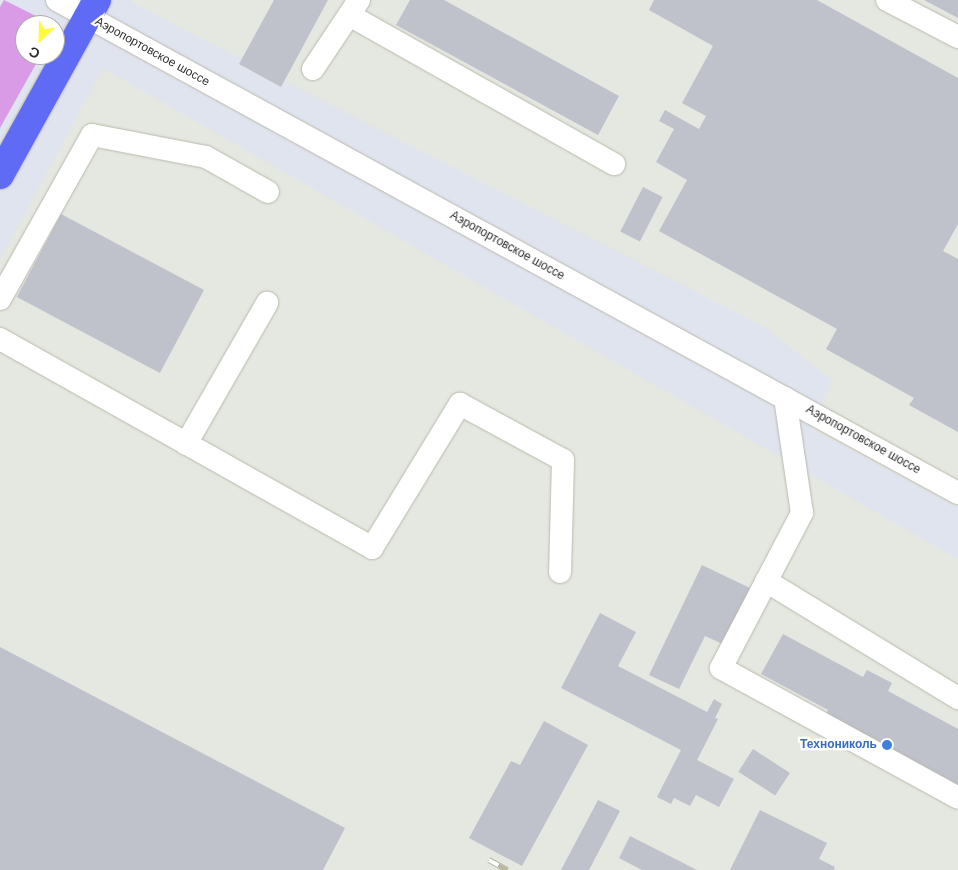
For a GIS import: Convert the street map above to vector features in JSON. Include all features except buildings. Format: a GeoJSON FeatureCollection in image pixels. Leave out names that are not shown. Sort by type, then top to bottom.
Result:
{"type":"FeatureCollection","features":[{"type":"Feature","properties":{"kind":"main road"},"geometry":{"type":"LineString","coordinates":[[0,175],[92,8]]}},
{"type":"Feature","properties":{"kind":"street","name":"Аэропортовское шоссе"},"geometry":{"type":"LineString","coordinates":[[56,0],[92,8],[785,398],[958,492]]}},
{"type":"Feature","properties":{"kind":"street"},"geometry":{"type":"LineString","coordinates":[[887,0],[958,37]]}},
{"type":"Feature","properties":{"kind":"street"},"geometry":{"type":"LineString","coordinates":[[313,69],[355,8],[614,164]]}},
{"type":"Feature","properties":{"kind":"street"},"geometry":{"type":"LineString","coordinates":[[0,299],[92,135],[206,158],[268,192]]}},
{"type":"Feature","properties":{"kind":"street"},"geometry":{"type":"LineString","coordinates":[[186,444],[268,303]]}},
{"type":"Feature","properties":{"kind":"street"},"geometry":{"type":"LineString","coordinates":[[0,339],[372,548],[460,404],[563,460],[560,572]]}},
{"type":"Feature","properties":{"kind":"street"},"geometry":{"type":"LineString","coordinates":[[785,398],[802,513],[721,668],[958,798]]}},
{"type":"Feature","properties":{"kind":"street"},"geometry":{"type":"LineString","coordinates":[[766,581],[958,698]]}},
{"type":"Feature","properties":{"kind":"shaded area"},"geometry":{"type":"Polygon","coordinates":[[[4,0],[34,15],[15,15],[15,65],[35,65],[0,128],[0,7],[4,0]]]}},
{"type":"Feature","properties":{"kind":"shaded area"},"geometry":{"type":"Polygon","coordinates":[[[133,0],[958,0],[958,507],[812,429],[831,380],[766,328],[131,2],[133,0]]]}},
{"type":"Feature","properties":{"kind":"shaded area"},"geometry":{"type":"Polygon","coordinates":[[[103,68],[958,559],[958,870],[0,870],[0,259],[103,68]]]}},
{"type":"Feature","properties":{"kind":"railway"},"geometry":{"type":"LineString","coordinates":[[489,860],[507,870]]}},
{"type":"Feature","properties":{"kind":"place","name":"Технониколь"},"geometry":{"type":"Point","coordinates":[887,745]}}]}
